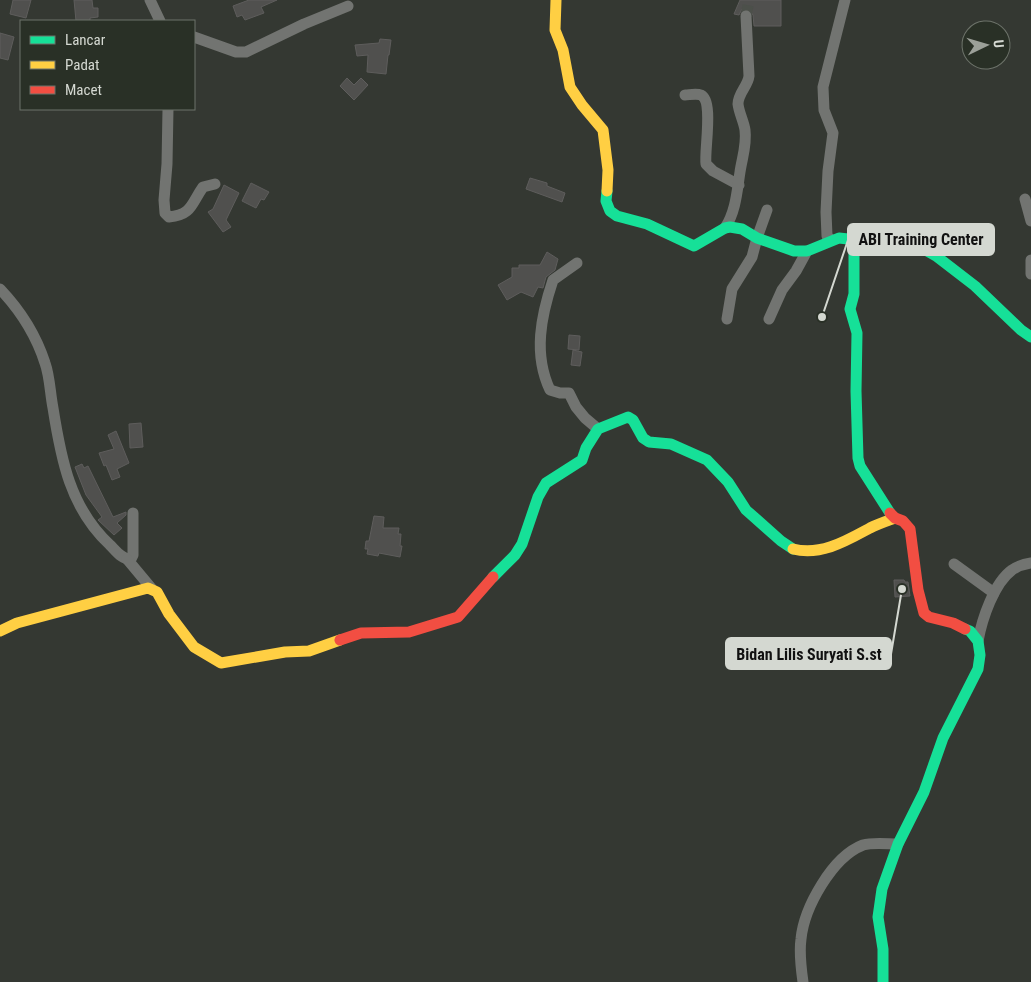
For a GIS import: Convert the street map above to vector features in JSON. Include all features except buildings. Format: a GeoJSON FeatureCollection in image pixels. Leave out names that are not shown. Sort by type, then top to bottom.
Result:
{"type":"FeatureCollection","features":[{"type":"Feature","properties":{"kind":"street"},"geometry":{"type":"LineString","coordinates":[[150,0],[160,20]]}},
{"type":"Feature","properties":{"kind":"street"},"geometry":{"type":"LineString","coordinates":[[556,0],[555,30],[563,50],[570,87],[603,130],[608,170],[606,202],[610,211],[617,216],[647,224],[694,246],[725,228],[735,227],[757,238],[788,250],[799,252],[807,251],[832,240],[844,238],[921,246],[975,286],[1021,330],[1031,337]]}},
{"type":"Feature","properties":{"kind":"street"},"geometry":{"type":"LineString","coordinates":[[832,240],[828,236],[826,212],[828,171],[833,133],[823,105],[823,87],[845,0]]}},
{"type":"Feature","properties":{"kind":"street"},"geometry":{"type":"LineString","coordinates":[[195,37],[236,52],[246,52],[304,24],[348,6]]}},
{"type":"Feature","properties":{"kind":"street"},"geometry":{"type":"LineString","coordinates":[[725,228],[730,218],[739,185],[745,148],[745,131],[738,105],[749,81],[746,16]]}},
{"type":"Feature","properties":{"kind":"street"},"geometry":{"type":"LineString","coordinates":[[685,95],[699,94],[705,100],[708,126],[706,164],[713,171],[739,185]]}},
{"type":"Feature","properties":{"kind":"street"},"geometry":{"type":"LineString","coordinates":[[168,110],[165,213],[169,217],[184,214],[190,210],[203,187],[215,184]]}},
{"type":"Feature","properties":{"kind":"street"},"geometry":{"type":"LineString","coordinates":[[1026,198],[1031,221]]}},
{"type":"Feature","properties":{"kind":"street"},"geometry":{"type":"LineString","coordinates":[[727,319],[732,289],[750,262],[768,210]]}},
{"type":"Feature","properties":{"kind":"street"},"geometry":{"type":"LineString","coordinates":[[854,240],[854,294],[850,309],[857,333],[856,401],[858,458],[860,466],[875,487],[886,509],[895,518],[903,521],[910,532],[918,590],[924,614],[965,628],[978,641]]}},
{"type":"Feature","properties":{"kind":"street"},"geometry":{"type":"LineString","coordinates":[[769,319],[782,290],[796,271],[807,251]]}},
{"type":"Feature","properties":{"kind":"street"},"geometry":{"type":"LineString","coordinates":[[1031,260],[1031,274]]}},
{"type":"Feature","properties":{"kind":"street"},"geometry":{"type":"LineString","coordinates":[[577,263],[553,280],[540,330],[539,346],[544,378],[550,390],[569,393],[576,407],[598,429]]}},
{"type":"Feature","properties":{"kind":"street"},"geometry":{"type":"LineString","coordinates":[[0,289],[24,318],[46,365],[65,472],[80,505],[101,537],[126,559],[156,592],[169,614],[194,646],[221,663],[285,652],[309,651],[361,633],[409,632],[458,617],[482,588],[515,555],[542,488],[561,472],[572,468],[582,460],[586,448],[598,429],[628,417],[633,420],[643,438],[649,442],[671,444],[706,460],[728,482],[746,510],[790,548],[802,551],[823,549],[842,543],[872,527],[895,518]]}},
{"type":"Feature","properties":{"kind":"street"},"geometry":{"type":"LineString","coordinates":[[126,559],[131,559],[133,555],[134,513]]}},
{"type":"Feature","properties":{"kind":"street"},"geometry":{"type":"LineString","coordinates":[[883,982],[883,949],[878,908],[882,889],[898,844],[924,792],[943,738],[978,669],[980,628],[994,593],[1001,581],[1014,568],[1031,563]]}},
{"type":"Feature","properties":{"kind":"street"},"geometry":{"type":"LineString","coordinates":[[954,564],[994,593]]}},
{"type":"Feature","properties":{"kind":"street"},"geometry":{"type":"LineString","coordinates":[[0,631],[17,623],[55,612],[139,590],[152,589]]}},
{"type":"Feature","properties":{"kind":"street"},"geometry":{"type":"LineString","coordinates":[[802,982],[800,940],[810,907],[821,885],[843,859],[864,845],[898,844]]}},
{"type":"Feature","properties":{"kind":"tunnel"},"geometry":{"type":"LineString","coordinates":[[746,16],[749,0]]}},
{"type":"Feature","properties":{"kind":"traffic: fast"},"geometry":{"type":"LineString","coordinates":[[607,191],[606,201],[610,211],[617,216],[647,224],[694,246],[730,227],[742,229],[757,238],[794,251],[807,251],[839,238],[894,244],[915,244],[936,256],[975,286],[1021,330],[1031,337]]}},
{"type":"Feature","properties":{"kind":"traffic: fast"},"geometry":{"type":"LineString","coordinates":[[854,240],[854,294],[850,309],[857,333],[858,458],[860,466],[890,513]]}},
{"type":"Feature","properties":{"kind":"traffic: fast"},"geometry":{"type":"LineString","coordinates":[[493,577],[515,555],[522,544],[538,497],[546,483],[582,460],[586,448],[598,429],[628,417],[633,420],[643,438],[649,442],[671,444],[707,460],[728,482],[746,510],[781,541],[793,549]]}},
{"type":"Feature","properties":{"kind":"traffic: fast"},"geometry":{"type":"LineString","coordinates":[[883,982],[883,949],[878,917],[882,889],[898,844],[924,792],[943,738],[978,669],[980,655],[978,641],[970,631],[965,629]]}},
{"type":"Feature","properties":{"kind":"traffic: slow"},"geometry":{"type":"LineString","coordinates":[[556,0],[555,30],[563,50],[570,87],[603,130],[608,170],[607,191]]}},
{"type":"Feature","properties":{"kind":"traffic: slow"},"geometry":{"type":"LineString","coordinates":[[793,549],[803,551],[833,546],[895,518]]}},
{"type":"Feature","properties":{"kind":"traffic: slow"},"geometry":{"type":"LineString","coordinates":[[0,631],[17,623],[148,588],[157,592],[169,614],[194,647],[221,663],[285,652],[309,651],[340,640]]}},
{"type":"Feature","properties":{"kind":"traffic: jam"},"geometry":{"type":"LineString","coordinates":[[890,513],[895,518],[903,521],[910,529],[918,590],[924,613],[929,617],[953,623],[965,629]]}},
{"type":"Feature","properties":{"kind":"traffic: jam"},"geometry":{"type":"LineString","coordinates":[[340,640],[361,633],[409,632],[458,617],[493,577]]}},
{"type":"Feature","properties":{"kind":"place","name":"ABI Training Center"},"geometry":{"type":"Point","coordinates":[822,317]}},
{"type":"Feature","properties":{"kind":"place","name":"Bidan Lilis Suryati S.st"},"geometry":{"type":"Point","coordinates":[902,589]}}]}
